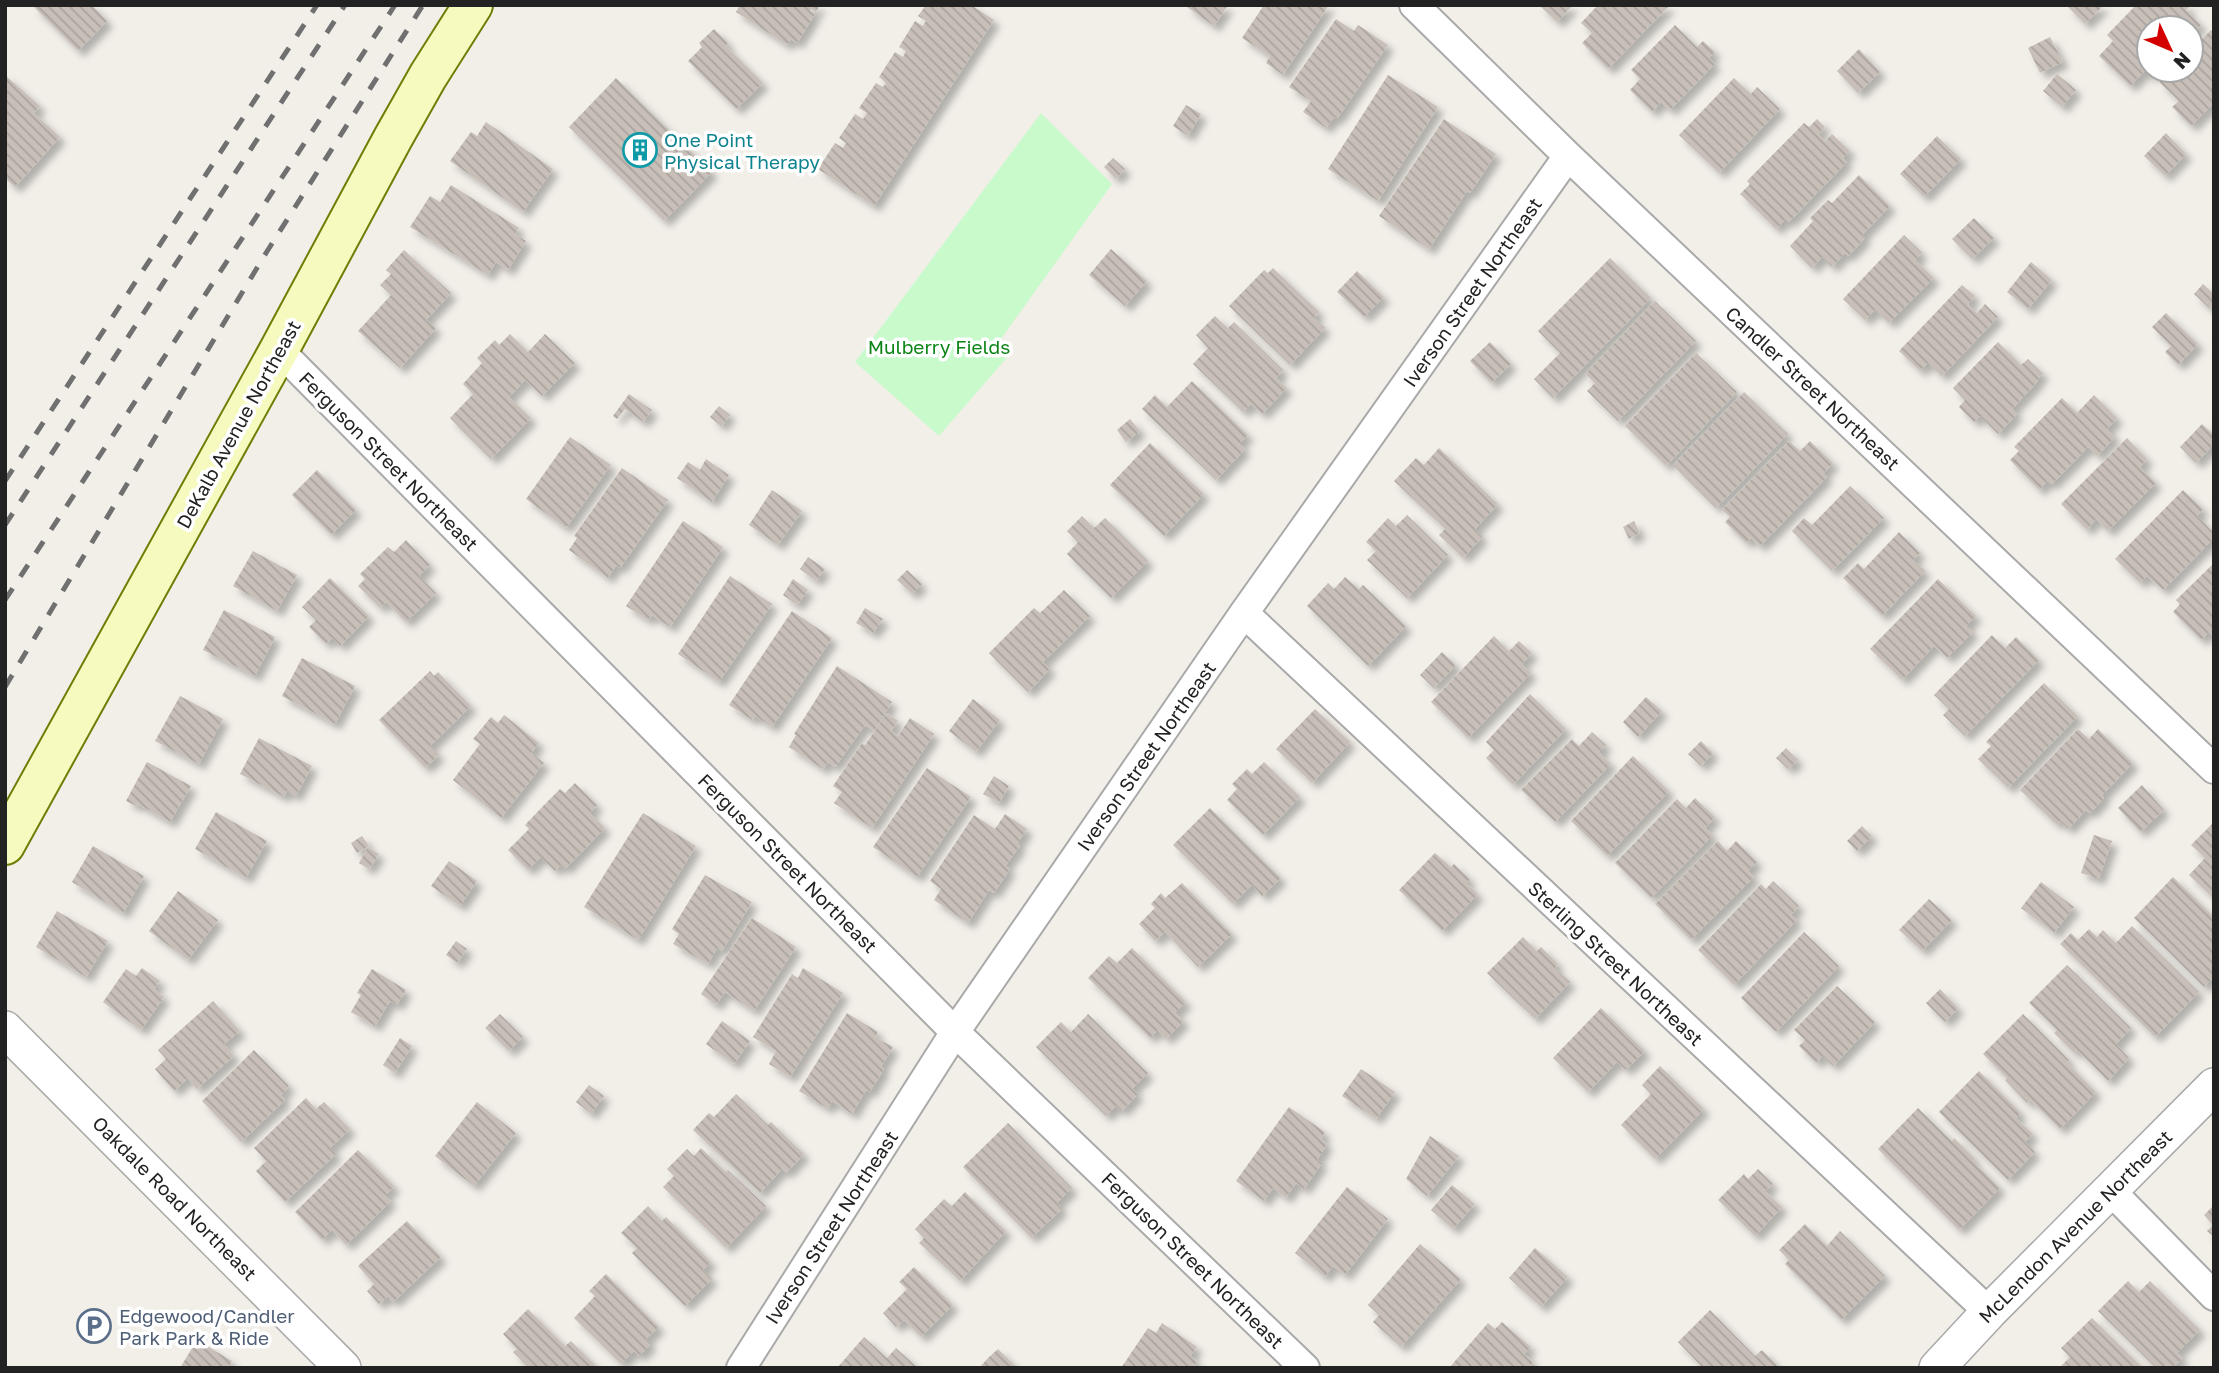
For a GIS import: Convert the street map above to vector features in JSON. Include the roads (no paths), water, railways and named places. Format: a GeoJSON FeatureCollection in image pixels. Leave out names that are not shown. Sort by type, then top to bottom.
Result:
{"type":"FeatureCollection","features":[{"type":"Feature","properties":{"kind":"main road","name":"DeKalb Avenue Northeast"},"geometry":{"type":"LineString","coordinates":[[5,845],[399,127],[473,5]]}},
{"type":"Feature","properties":{"kind":"street","name":"Candler Street Northeast"},"geometry":{"type":"LineString","coordinates":[[1414,5],[1568,156],[2214,769]]}},
{"type":"Feature","properties":{"kind":"street","name":"Iverson Street Northeast"},"geometry":{"type":"LineString","coordinates":[[741,1368],[956,1032],[1244,613],[1568,156]]}},
{"type":"Feature","properties":{"kind":"street","name":"Ferguson Street Northeast"},"geometry":{"type":"LineString","coordinates":[[279,350],[956,1032],[1306,1368]]}},
{"type":"Feature","properties":{"kind":"street","name":"Sterling Street Northeast"},"geometry":{"type":"LineString","coordinates":[[1244,613],[1989,1312]]}},
{"type":"Feature","properties":{"kind":"street","name":"Oakdale Road Northeast"},"geometry":{"type":"LineString","coordinates":[[5,1029],[343,1368]]}},
{"type":"Feature","properties":{"kind":"street","name":"McLendon Avenue Northeast"},"geometry":{"type":"LineString","coordinates":[[1937,1368],[1989,1312],[2214,1086]]}},
{"type":"Feature","properties":{"kind":"street"},"geometry":{"type":"LineString","coordinates":[[2110,1190],[2214,1296]]}},
{"type":"Feature","properties":{"kind":"railway"},"geometry":{"type":"LineString","coordinates":[[5,481],[317,5]]}},
{"type":"Feature","properties":{"kind":"railway"},"geometry":{"type":"LineString","coordinates":[[5,525],[345,5]]}},
{"type":"Feature","properties":{"kind":"railway"},"geometry":{"type":"LineString","coordinates":[[5,600],[395,5]]}},
{"type":"Feature","properties":{"kind":"railway"},"geometry":{"type":"LineString","coordinates":[[5,687],[266,253],[423,5]]}},
{"type":"Feature","properties":{"kind":"place","name":"One Point Physical Therapy"},"geometry":{"type":"Point","coordinates":[640,150]}},
{"type":"Feature","properties":{"kind":"place","name":"Edgewood/Candler Park Park & Ride"},"geometry":{"type":"Point","coordinates":[94,1326]}},
{"type":"Feature","properties":{"kind":"park label","name":"Mulberry Fields"},"geometry":{"type":"Point","coordinates":[939,346]}}]}
